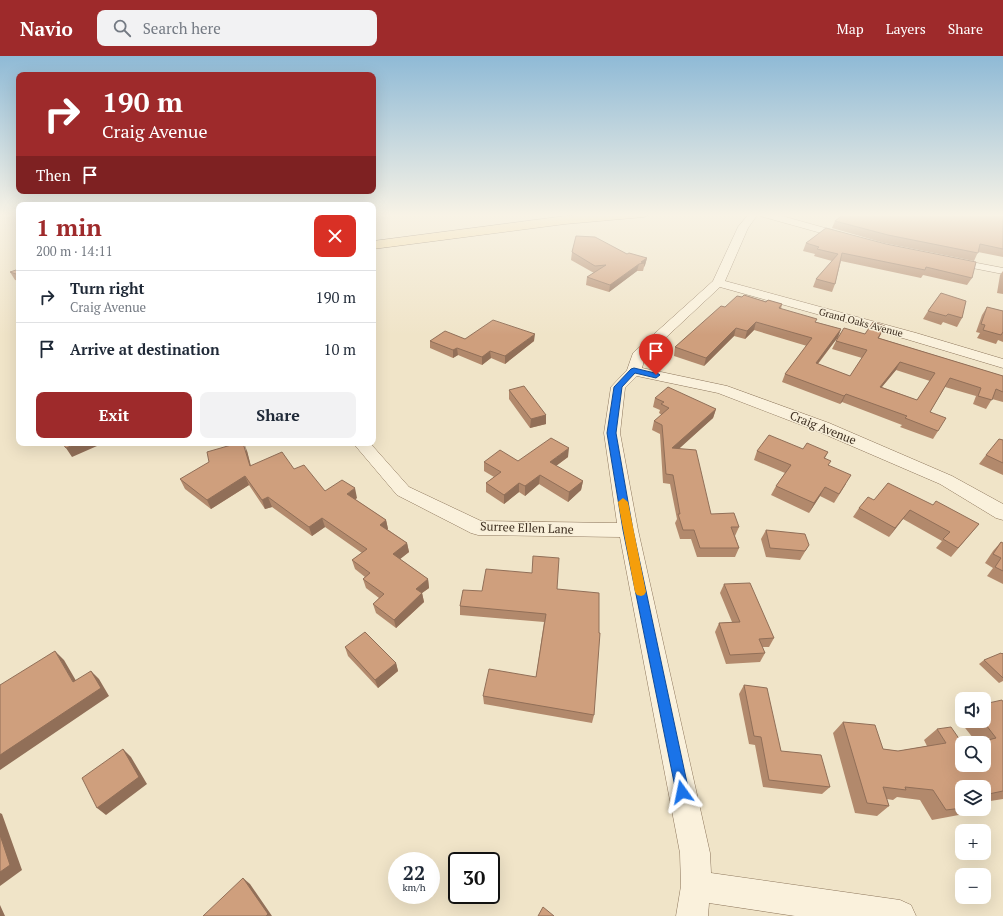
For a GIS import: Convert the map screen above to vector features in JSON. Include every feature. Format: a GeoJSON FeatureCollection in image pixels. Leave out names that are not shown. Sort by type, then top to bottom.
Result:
{"type":"FeatureCollection","features":[{"type":"Feature","properties":{"kind":"street"},"geometry":{"type":"LineString","coordinates":[[692,916],[696,886],[695,853],[628,530],[612,433],[618,387],[634,371],[638,356],[718,283],[732,254]]}},
{"type":"Feature","properties":{"kind":"street"},"geometry":{"type":"LineString","coordinates":[[939,258],[1003,271]]}},
{"type":"Feature","properties":{"kind":"street","name":"Grand Oaks Avenue"},"geometry":{"type":"LineString","coordinates":[[718,283],[911,336],[1003,364]]}},
{"type":"Feature","properties":{"kind":"street","name":"Craig Avenue"},"geometry":{"type":"LineString","coordinates":[[634,371],[722,389],[823,427],[946,480],[1003,513]]}},
{"type":"Feature","properties":{"kind":"street","name":"Surree Ellen Lane"},"geometry":{"type":"LineString","coordinates":[[364,446],[403,491],[478,528],[628,530]]}},
{"type":"Feature","properties":{"kind":"street"},"geometry":{"type":"LineString","coordinates":[[696,886],[900,916]]}},
{"type":"Feature","properties":{"kind":"building"},"geometry":{"type":"Polygon","coordinates":[[[576,254],[633,254],[647,258],[641,262],[644,263],[639,264],[610,285],[587,277],[606,265],[595,266],[576,254]]]}},
{"type":"Feature","properties":{"kind":"building"},"geometry":{"type":"Polygon","coordinates":[[[838,254],[842,254],[835,284],[816,279],[838,254]]]}},
{"type":"Feature","properties":{"kind":"building"},"geometry":{"type":"Polygon","coordinates":[[[848,254],[937,254],[976,262],[972,278],[926,267],[925,270],[848,254]]]}},
{"type":"Feature","properties":{"kind":"building"},"geometry":{"type":"Polygon","coordinates":[[[16,270],[16,274],[10,272],[16,270]]]}},
{"type":"Feature","properties":{"kind":"building"},"geometry":{"type":"Polygon","coordinates":[[[941,293],[966,301],[962,318],[948,314],[946,316],[928,311],[941,293]]]}},
{"type":"Feature","properties":{"kind":"building"},"geometry":{"type":"Polygon","coordinates":[[[744,295],[766,302],[768,300],[782,304],[779,308],[817,319],[815,322],[841,329],[816,363],[850,376],[867,350],[836,341],[844,328],[865,334],[873,322],[885,326],[878,338],[1003,376],[1003,392],[996,389],[992,400],[978,396],[981,388],[950,378],[930,412],[946,418],[938,431],[905,418],[907,416],[846,394],[844,396],[785,374],[812,338],[756,322],[747,331],[736,328],[706,358],[675,347],[721,306],[725,307],[737,296],[742,297],[744,295]],[[900,362],[880,387],[917,400],[935,373],[900,362]]]}},
{"type":"Feature","properties":{"kind":"building"},"geometry":{"type":"Polygon","coordinates":[[[987,307],[1003,311],[1003,332],[1001,335],[983,330],[985,325],[981,324],[987,307]]]}},
{"type":"Feature","properties":{"kind":"building"},"geometry":{"type":"Polygon","coordinates":[[[493,320],[535,334],[505,356],[490,351],[482,357],[457,348],[453,350],[430,341],[445,331],[465,339],[493,320]]]}},
{"type":"Feature","properties":{"kind":"building"},"geometry":{"type":"Polygon","coordinates":[[[524,386],[546,415],[531,419],[509,390],[524,386]]]}},
{"type":"Feature","properties":{"kind":"building"},"geometry":{"type":"Polygon","coordinates":[[[668,387],[716,409],[672,448],[696,450],[711,514],[734,513],[739,527],[731,527],[739,548],[700,548],[694,530],[683,530],[678,514],[680,514],[673,475],[666,474],[662,425],[654,421],[669,408],[661,404],[664,402],[655,398],[668,387]]]}},
{"type":"Feature","properties":{"kind":"building"},"geometry":{"type":"Polygon","coordinates":[[[769,435],[803,449],[807,443],[828,452],[824,458],[831,461],[828,465],[851,475],[839,494],[825,487],[814,503],[776,486],[791,465],[757,451],[769,435]]]}},
{"type":"Feature","properties":{"kind":"building"},"geometry":{"type":"Polygon","coordinates":[[[551,438],[569,448],[550,462],[583,481],[569,492],[540,475],[525,486],[519,483],[504,495],[486,483],[501,472],[484,462],[500,450],[518,461],[551,438]]]}},
{"type":"Feature","properties":{"kind":"building"},"geometry":{"type":"Polygon","coordinates":[[[999,439],[1003,440],[1003,463],[986,455],[999,439]]]}},
{"type":"Feature","properties":{"kind":"building"},"geometry":{"type":"Polygon","coordinates":[[[228,446],[244,446],[250,466],[282,452],[294,469],[304,465],[325,491],[342,480],[355,488],[347,494],[386,520],[380,525],[407,543],[393,554],[428,579],[416,589],[422,593],[394,620],[373,604],[384,594],[363,579],[370,573],[352,560],[367,549],[322,518],[309,527],[268,497],[262,500],[245,476],[207,500],[180,479],[209,462],[207,452],[228,446]]]}},
{"type":"Feature","properties":{"kind":"building"},"geometry":{"type":"Polygon","coordinates":[[[888,483],[933,505],[936,501],[979,524],[958,548],[943,539],[950,532],[910,510],[895,528],[859,508],[868,497],[874,500],[888,483]]]}},
{"type":"Feature","properties":{"kind":"building"},"geometry":{"type":"Polygon","coordinates":[[[766,530],[805,534],[809,545],[805,551],[770,548],[766,530]]]}},
{"type":"Feature","properties":{"kind":"building"},"geometry":{"type":"Polygon","coordinates":[[[1001,542],[1003,543],[1003,571],[995,567],[1001,558],[993,554],[1001,542]]]}},
{"type":"Feature","properties":{"kind":"building"},"geometry":{"type":"Polygon","coordinates":[[[533,556],[559,558],[557,589],[599,593],[600,633],[594,715],[483,696],[489,669],[536,677],[546,614],[460,606],[463,590],[482,591],[486,569],[532,573],[533,556]]]}},
{"type":"Feature","properties":{"kind":"building"},"geometry":{"type":"Polygon","coordinates":[[[750,583],[774,638],[759,639],[765,653],[730,655],[719,623],[740,622],[724,584],[750,583]]]}},
{"type":"Feature","properties":{"kind":"building"},"geometry":{"type":"Polygon","coordinates":[[[365,632],[396,663],[375,680],[345,647],[365,632]]]}},
{"type":"Feature","properties":{"kind":"building"},"geometry":{"type":"Polygon","coordinates":[[[55,651],[73,682],[91,671],[101,688],[0,755],[0,685],[55,651]]]}},
{"type":"Feature","properties":{"kind":"building"},"geometry":{"type":"Polygon","coordinates":[[[1003,653],[1003,678],[984,660],[1003,653]]]}},
{"type":"Feature","properties":{"kind":"building"},"geometry":{"type":"Polygon","coordinates":[[[744,685],[767,688],[781,751],[821,755],[830,787],[769,780],[761,737],[754,736],[744,685]]]}},
{"type":"Feature","properties":{"kind":"building"},"geometry":{"type":"Polygon","coordinates":[[[1002,700],[1003,702],[1003,791],[991,794],[991,780],[955,780],[955,809],[946,810],[933,790],[905,787],[906,790],[883,787],[889,806],[867,803],[843,722],[875,725],[883,749],[898,751],[946,743],[937,729],[951,727],[957,736],[955,736],[955,772],[991,772],[991,739],[996,738],[988,728],[991,728],[991,702],[1002,700]]]}},
{"type":"Feature","properties":{"kind":"building"},"geometry":{"type":"Polygon","coordinates":[[[123,749],[139,777],[97,808],[82,778],[123,749]]]}},
{"type":"Feature","properties":{"kind":"building"},"geometry":{"type":"Polygon","coordinates":[[[0,835],[10,865],[0,872],[0,835]]]}},
{"type":"Feature","properties":{"kind":"building"},"geometry":{"type":"Polygon","coordinates":[[[243,878],[268,914],[266,916],[203,916],[243,878]]]}},
{"type":"Feature","properties":{"kind":"building"},"geometry":{"type":"Polygon","coordinates":[[[543,907],[554,916],[538,916],[543,907]]]}},
{"type":"Feature","properties":{"kind":"slow traffic"},"geometry":{"type":"LineString","coordinates":[[623,502],[641,592]]}},
{"type":"Feature","properties":{"kind":"route"},"geometry":{"type":"LineString","coordinates":[[656,375],[634,371],[618,387],[612,433],[628,530],[682,792]]}}]}
